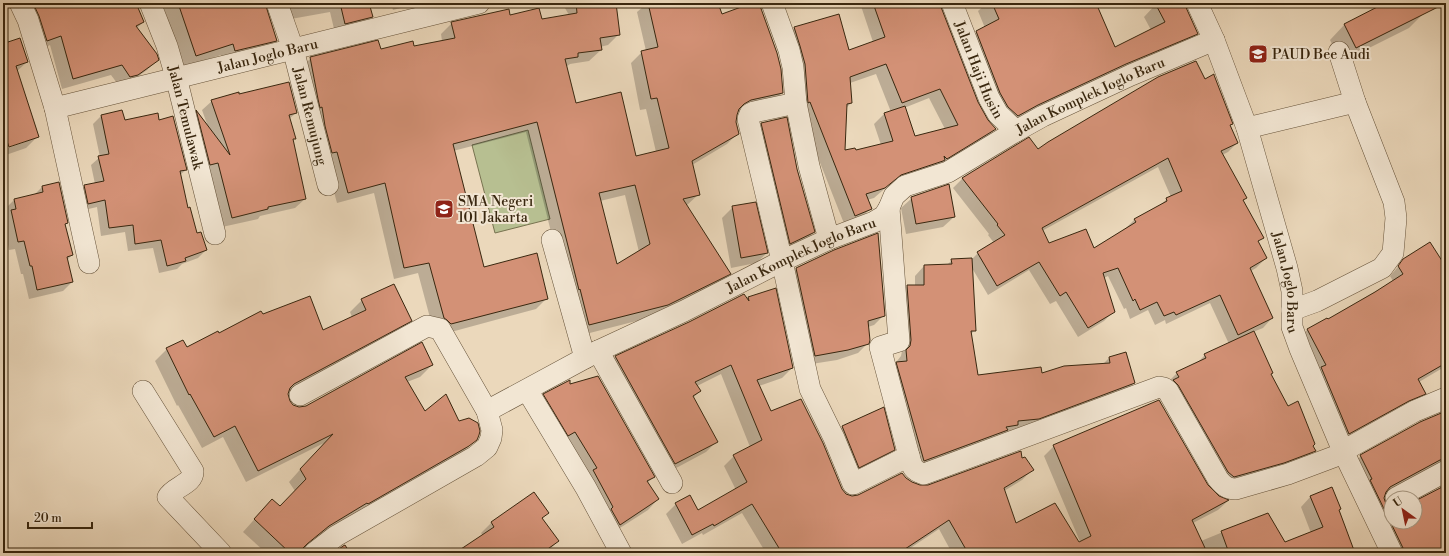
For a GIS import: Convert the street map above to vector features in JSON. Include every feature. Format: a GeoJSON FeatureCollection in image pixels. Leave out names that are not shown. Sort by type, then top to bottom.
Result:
{"type":"FeatureCollection","features":[{"type":"Feature","properties":{"kind":"street"},"geometry":{"type":"LineString","coordinates":[[20,3],[28,20],[55,108],[89,263]]}},
{"type":"Feature","properties":{"kind":"street","name":"Jalan Temulawak"},"geometry":{"type":"LineString","coordinates":[[150,3],[167,46],[215,234]]}},
{"type":"Feature","properties":{"kind":"street","name":"Jalan Remujung"},"geometry":{"type":"LineString","coordinates":[[277,3],[293,49],[328,185]]}},
{"type":"Feature","properties":{"kind":"street","name":"Jalan Joglo Baru"},"geometry":{"type":"LineString","coordinates":[[55,108],[480,3]]}},
{"type":"Feature","properties":{"kind":"street"},"geometry":{"type":"LineString","coordinates":[[772,3],[789,50],[793,67],[796,103],[809,166],[829,239]]}},
{"type":"Feature","properties":{"kind":"street","name":"Jalan Haji Husin"},"geometry":{"type":"LineString","coordinates":[[952,3],[989,98],[998,114],[1016,131]]}},
{"type":"Feature","properties":{"kind":"street","name":"Jalan Joglo Baru"},"geometry":{"type":"LineString","coordinates":[[1197,3],[1214,40],[1247,128],[1287,268],[1292,291],[1292,327],[1343,452],[1373,511],[1392,553]]}},
{"type":"Feature","properties":{"kind":"street","name":"Jalan Komplek Joglo Baru"},"geometry":{"type":"LineString","coordinates":[[487,411],[592,355],[782,261],[829,239],[874,222],[884,216],[894,196],[905,186],[948,172],[1043,116],[1117,81],[1214,40]]}},
{"type":"Feature","properties":{"kind":"street"},"geometry":{"type":"LineString","coordinates":[[1292,310],[1317,301],[1382,268],[1393,253],[1396,218],[1394,202],[1355,102],[1339,52]]}},
{"type":"Feature","properties":{"kind":"street"},"geometry":{"type":"LineString","coordinates":[[1247,128],[1355,102]]}},
{"type":"Feature","properties":{"kind":"street"},"geometry":{"type":"LineString","coordinates":[[796,103],[754,112],[750,114],[748,118],[782,261],[810,389],[834,438],[853,484],[909,456]]}},
{"type":"Feature","properties":{"kind":"street"},"geometry":{"type":"LineString","coordinates":[[889,208],[899,341],[880,347],[909,456],[912,466],[917,472],[924,474],[1159,387],[1168,391],[1218,480],[1229,489],[1236,489],[1288,474],[1343,452],[1415,411],[1446,398]]}},
{"type":"Feature","properties":{"kind":"street"},"geometry":{"type":"LineString","coordinates":[[552,240],[592,355],[672,483]]}},
{"type":"Feature","properties":{"kind":"street"},"geometry":{"type":"LineString","coordinates":[[300,396],[427,326],[440,329],[487,411],[492,430],[491,438],[487,447],[476,456],[336,536],[314,553]]}},
{"type":"Feature","properties":{"kind":"street"},"geometry":{"type":"LineString","coordinates":[[527,390],[586,488],[621,553]]}},
{"type":"Feature","properties":{"kind":"street"},"geometry":{"type":"LineString","coordinates":[[143,391],[193,471],[193,476],[190,480],[173,491],[168,498],[221,553]]}},
{"type":"Feature","properties":{"kind":"street"},"geometry":{"type":"LineString","coordinates":[[1411,490],[1446,471]]}},
{"type":"Feature","properties":{"kind":"street"},"geometry":{"type":"LineString","coordinates":[[1373,511],[1383,505]]}},
{"type":"Feature","properties":{"kind":"green space"},"geometry":{"type":"Polygon","coordinates":[[[528,130],[550,219],[495,233],[472,145],[528,130]]]}},
{"type":"Feature","properties":{"kind":"building"},"geometry":{"type":"Polygon","coordinates":[[[33,3],[136,3],[144,22],[136,26],[157,54],[159,60],[138,75],[130,77],[122,65],[73,79],[61,36],[47,41],[33,3]]]}},
{"type":"Feature","properties":{"kind":"building"},"geometry":{"type":"Polygon","coordinates":[[[178,3],[265,3],[277,41],[235,51],[233,44],[196,56],[178,3]]]}},
{"type":"Feature","properties":{"kind":"building"},"geometry":{"type":"Polygon","coordinates":[[[340,3],[369,3],[373,17],[345,24],[340,3]]]}},
{"type":"Feature","properties":{"kind":"building"},"geometry":{"type":"Polygon","coordinates":[[[576,3],[616,3],[620,35],[600,38],[602,50],[578,53],[578,57],[565,59],[576,103],[621,92],[636,156],[669,148],[657,98],[651,99],[641,51],[658,47],[648,3],[718,3],[722,14],[752,3],[759,3],[777,53],[781,69],[783,93],[751,100],[739,109],[736,122],[739,134],[692,161],[700,195],[683,199],[731,274],[668,305],[589,325],[537,122],[453,144],[484,267],[537,253],[548,299],[451,324],[444,318],[429,263],[404,268],[385,183],[348,193],[337,152],[332,153],[322,107],[320,108],[310,57],[378,40],[381,49],[413,41],[414,46],[455,38],[451,22],[509,9],[510,15],[539,8],[542,19],[577,13],[576,3]],[[635,185],[599,193],[617,264],[650,244],[635,185]]]}},
{"type":"Feature","properties":{"kind":"building"},"geometry":{"type":"Polygon","coordinates":[[[873,3],[940,3],[978,102],[988,120],[996,129],[947,159],[944,156],[945,160],[943,161],[901,175],[885,188],[866,194],[872,209],[855,216],[810,102],[808,103],[805,64],[794,27],[839,14],[849,50],[885,37],[873,3]],[[886,64],[850,77],[852,103],[847,104],[845,150],[855,148],[856,150],[893,141],[884,113],[905,106],[915,136],[958,125],[940,89],[902,103],[886,64]]]}},
{"type":"Feature","properties":{"kind":"building"},"geometry":{"type":"Polygon","coordinates":[[[992,3],[1096,3],[1115,47],[1165,22],[1155,3],[1184,3],[1198,34],[1126,64],[1038,105],[1018,116],[1008,107],[1000,93],[976,31],[999,19],[992,3]]]}},
{"type":"Feature","properties":{"kind":"building"},"geometry":{"type":"Polygon","coordinates":[[[1385,3],[1446,3],[1356,48],[1344,24],[1385,3]]]}},
{"type":"Feature","properties":{"kind":"building"},"geometry":{"type":"Polygon","coordinates":[[[6,38],[8,42],[20,38],[28,62],[16,66],[39,137],[9,147],[3,129],[3,39],[6,38]]]}},
{"type":"Feature","properties":{"kind":"building"},"geometry":{"type":"Polygon","coordinates":[[[1196,61],[1205,79],[1214,74],[1233,124],[1230,125],[1238,143],[1221,151],[1247,198],[1243,200],[1264,238],[1258,241],[1267,258],[1250,268],[1273,318],[1238,335],[1220,295],[1176,315],[1174,312],[1164,316],[1157,302],[1140,310],[1135,299],[1133,301],[1118,268],[1103,273],[1115,312],[1088,328],[1066,292],[1060,296],[1039,262],[997,286],[977,252],[1005,235],[962,178],[1029,137],[1038,149],[1158,77],[1196,61]],[[1168,158],[1042,228],[1049,243],[1086,229],[1094,248],[1136,222],[1134,219],[1167,201],[1166,198],[1182,191],[1168,158]]]}},
{"type":"Feature","properties":{"kind":"building"},"geometry":{"type":"Polygon","coordinates":[[[289,82],[297,113],[289,115],[296,139],[293,139],[306,199],[268,207],[268,209],[232,218],[218,163],[210,165],[196,110],[230,155],[211,100],[239,92],[239,94],[289,82]]]}},
{"type":"Feature","properties":{"kind":"building"},"geometry":{"type":"Polygon","coordinates":[[[122,110],[125,120],[158,113],[159,120],[173,116],[187,170],[180,171],[188,208],[190,207],[197,233],[201,232],[207,250],[185,258],[186,261],[167,266],[161,240],[135,244],[133,225],[109,228],[105,200],[88,204],[84,185],[104,181],[98,156],[109,154],[101,115],[122,110]]]}},
{"type":"Feature","properties":{"kind":"building"},"geometry":{"type":"Polygon","coordinates":[[[787,117],[797,169],[815,232],[790,244],[761,123],[787,117]]]}},
{"type":"Feature","properties":{"kind":"building"},"geometry":{"type":"Polygon","coordinates":[[[59,182],[68,223],[65,224],[73,255],[67,257],[73,282],[37,290],[32,266],[30,266],[24,241],[18,242],[11,210],[16,209],[14,199],[43,192],[42,186],[59,182]]]}},
{"type":"Feature","properties":{"kind":"building"},"geometry":{"type":"Polygon","coordinates":[[[949,184],[955,217],[916,224],[911,197],[949,184]]]}},
{"type":"Feature","properties":{"kind":"building"},"geometry":{"type":"Polygon","coordinates":[[[756,202],[768,253],[741,258],[732,206],[756,202]]]}},
{"type":"Feature","properties":{"kind":"building"},"geometry":{"type":"Polygon","coordinates":[[[878,233],[885,316],[868,321],[869,344],[848,350],[815,356],[796,268],[834,250],[878,233]]]}},
{"type":"Feature","properties":{"kind":"building"},"geometry":{"type":"Polygon","coordinates":[[[1430,242],[1446,267],[1446,363],[1418,379],[1426,394],[1409,401],[1349,434],[1321,367],[1326,365],[1307,329],[1327,318],[1328,319],[1403,274],[1398,266],[1403,259],[1430,242]]]}},
{"type":"Feature","properties":{"kind":"building"},"geometry":{"type":"Polygon","coordinates":[[[972,258],[976,331],[971,331],[978,375],[1041,367],[1042,373],[1064,366],[1110,363],[1109,357],[1126,352],[1135,383],[1039,419],[1018,421],[1018,425],[1006,427],[1008,430],[924,461],[896,362],[907,361],[906,350],[910,346],[911,340],[907,285],[924,285],[924,265],[952,264],[951,259],[972,258]]]}},
{"type":"Feature","properties":{"kind":"building"},"geometry":{"type":"Polygon","coordinates":[[[394,284],[412,321],[294,384],[290,388],[288,394],[290,401],[293,405],[299,407],[306,406],[422,342],[433,365],[405,377],[425,411],[446,394],[459,421],[469,418],[478,423],[480,431],[479,435],[477,440],[469,446],[329,526],[303,548],[302,553],[290,553],[254,519],[272,499],[280,506],[306,479],[300,469],[333,434],[258,471],[235,426],[214,437],[190,394],[189,395],[166,348],[183,340],[187,347],[218,331],[219,333],[261,311],[263,314],[310,296],[323,330],[366,310],[361,299],[394,284]]]}},
{"type":"Feature","properties":{"kind":"building"},"geometry":{"type":"Polygon","coordinates":[[[776,288],[793,368],[757,380],[771,411],[801,399],[823,443],[842,489],[846,494],[852,496],[858,495],[902,473],[912,482],[920,485],[928,485],[1021,451],[1022,458],[1025,457],[1034,470],[1004,488],[1016,523],[1055,503],[1079,542],[1091,536],[1053,445],[1159,400],[1208,485],[1219,496],[1229,500],[1192,520],[1205,548],[1193,553],[968,553],[949,520],[899,553],[782,553],[752,504],[714,526],[713,524],[692,535],[675,503],[690,495],[698,510],[747,482],[733,455],[762,440],[731,365],[695,382],[701,391],[693,396],[718,442],[675,464],[615,356],[689,322],[744,294],[749,301],[748,297],[776,288]]]}},
{"type":"Feature","properties":{"kind":"building"},"geometry":{"type":"Polygon","coordinates":[[[1254,331],[1273,373],[1271,374],[1288,406],[1298,401],[1315,444],[1313,446],[1316,451],[1284,463],[1234,477],[1228,472],[1178,385],[1173,380],[1179,377],[1176,372],[1206,358],[1204,354],[1254,331]]]}},
{"type":"Feature","properties":{"kind":"building"},"geometry":{"type":"Polygon","coordinates":[[[598,376],[655,477],[647,481],[659,499],[620,525],[611,509],[613,507],[593,470],[597,468],[575,432],[568,436],[543,394],[570,380],[570,384],[598,376]]]}},
{"type":"Feature","properties":{"kind":"building"},"geometry":{"type":"Polygon","coordinates":[[[884,407],[895,450],[859,468],[842,426],[884,407]]]}},
{"type":"Feature","properties":{"kind":"building"},"geometry":{"type":"Polygon","coordinates":[[[1446,411],[1446,459],[1440,460],[1390,487],[1388,490],[1383,490],[1383,507],[1370,480],[1372,479],[1360,455],[1420,422],[1446,411]]]}},
{"type":"Feature","properties":{"kind":"building"},"geometry":{"type":"Polygon","coordinates":[[[1446,485],[1446,553],[1404,553],[1394,530],[1423,530],[1423,497],[1446,485]]]}},
{"type":"Feature","properties":{"kind":"building"},"geometry":{"type":"Polygon","coordinates":[[[1332,487],[1341,509],[1339,510],[1355,553],[1229,553],[1221,531],[1268,513],[1285,542],[1323,527],[1310,496],[1332,487]]]}},
{"type":"Feature","properties":{"kind":"building"},"geometry":{"type":"Polygon","coordinates":[[[534,492],[549,513],[542,518],[559,541],[542,553],[455,553],[494,527],[491,522],[534,492]]]}},
{"type":"Feature","properties":{"kind":"building"},"geometry":{"type":"Polygon","coordinates":[[[345,545],[350,553],[334,553],[343,546],[345,545]]]}},
{"type":"Feature","properties":{"kind":"place","name":"PAUD Bee Audi"},"geometry":{"type":"Point","coordinates":[1258,54]}},
{"type":"Feature","properties":{"kind":"place","name":"SMA Negeri 101 Jakarta"},"geometry":{"type":"Point","coordinates":[444,209]}}]}
